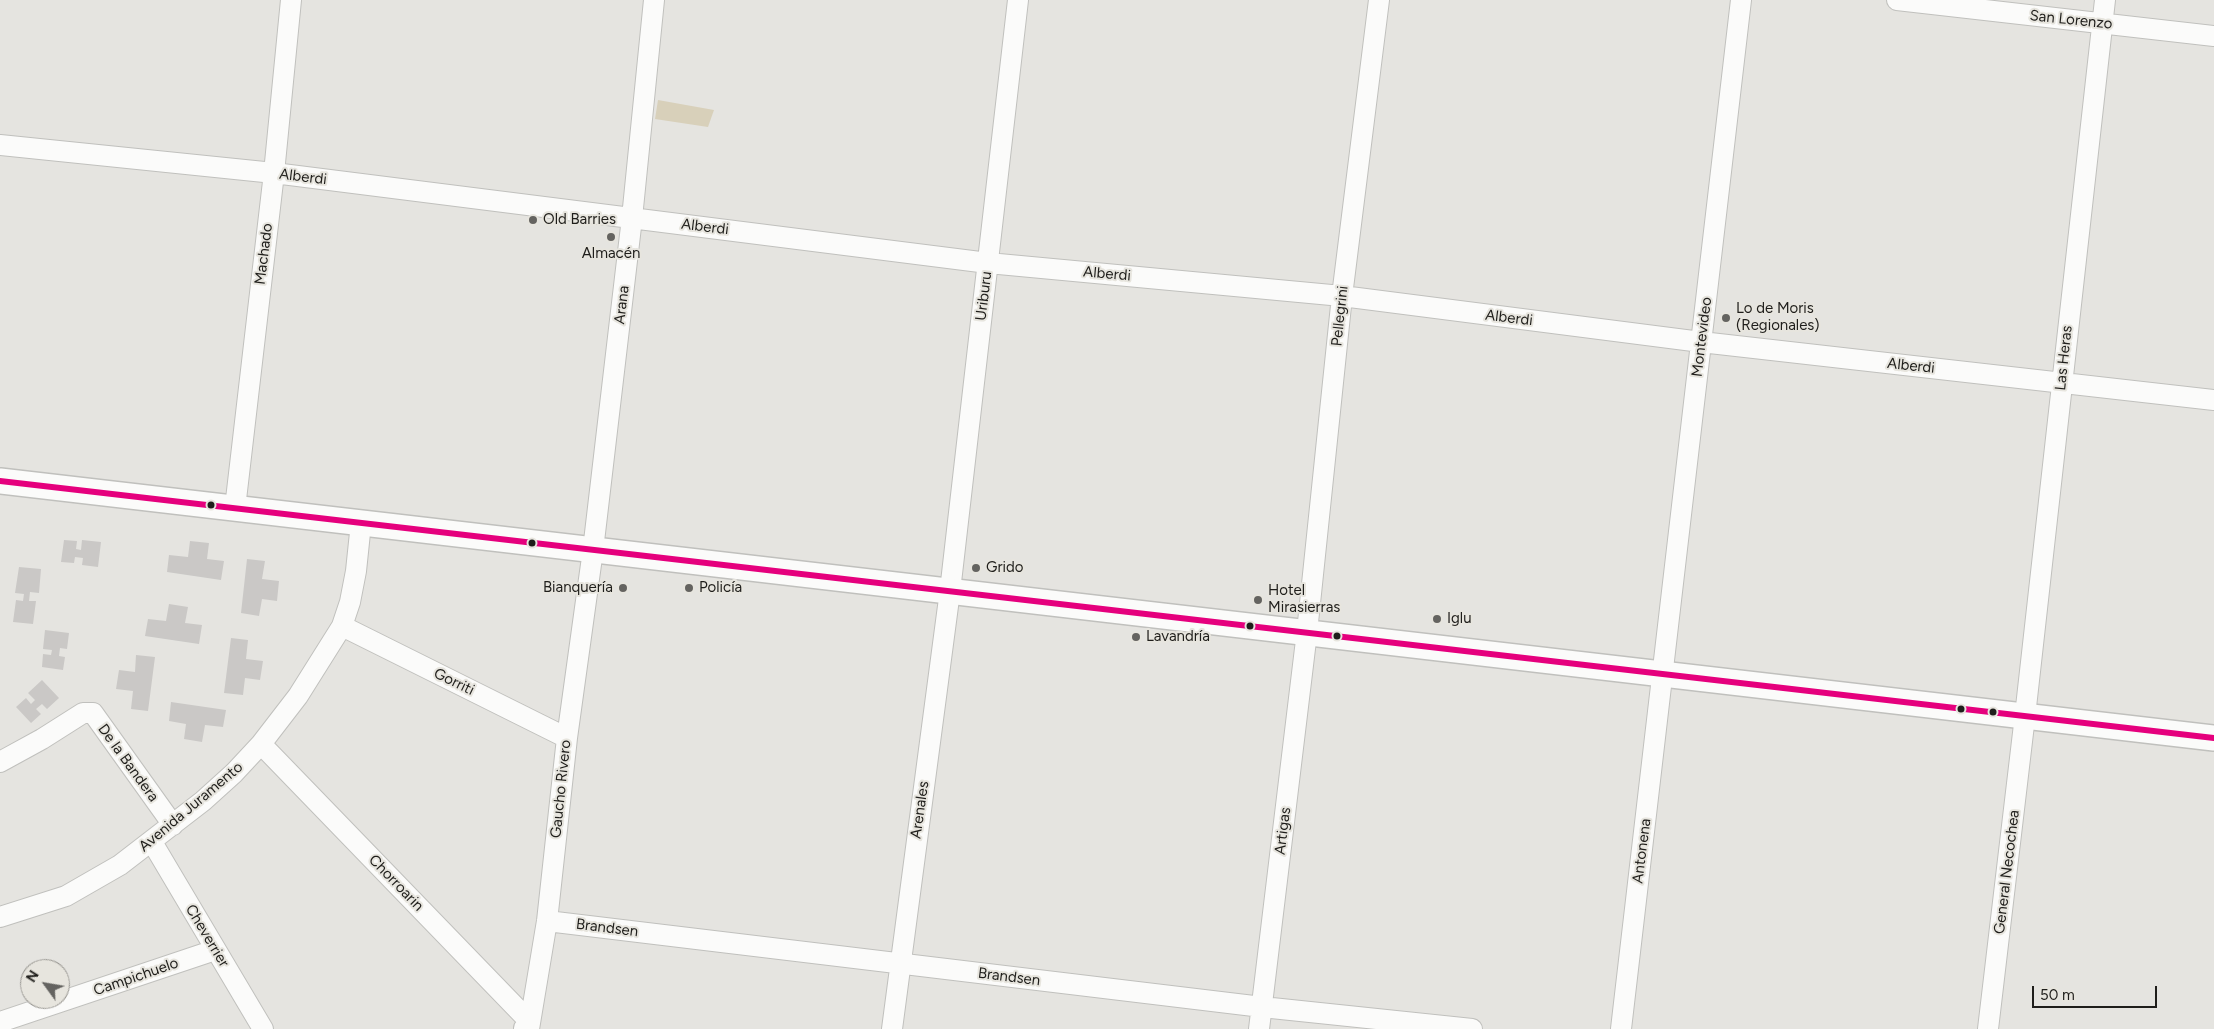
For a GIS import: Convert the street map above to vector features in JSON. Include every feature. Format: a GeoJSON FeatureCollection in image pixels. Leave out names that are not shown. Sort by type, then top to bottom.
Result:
{"type":"FeatureCollection","features":[{"type":"Feature","properties":{"kind":"main road"},"geometry":{"type":"LineString","coordinates":[[0,481],[2214,738]]}},
{"type":"Feature","properties":{"kind":"street","name":"Machado"},"geometry":{"type":"LineString","coordinates":[[235,508],[274,174],[291,0]]}},
{"type":"Feature","properties":{"kind":"street","name":"Arana"},"geometry":{"type":"LineString","coordinates":[[593,550],[632,218],[654,0]]}},
{"type":"Feature","properties":{"kind":"street","name":"Uriburu"},"geometry":{"type":"LineString","coordinates":[[950,591],[1018,0]]}},
{"type":"Feature","properties":{"kind":"street","name":"Pellegrini"},"geometry":{"type":"LineString","coordinates":[[1307,632],[1342,296],[1379,0]]}},
{"type":"Feature","properties":{"kind":"street","name":"Montevideo"},"geometry":{"type":"LineString","coordinates":[[1663,674],[1741,0]]}},
{"type":"Feature","properties":{"kind":"street","name":"San Lorenzo"},"geometry":{"type":"LineString","coordinates":[[1897,0],[2214,36]]}},
{"type":"Feature","properties":{"kind":"street","name":"Las Heras"},"geometry":{"type":"LineString","coordinates":[[2025,716],[2105,0]]}},
{"type":"Feature","properties":{"kind":"street","name":"Alberdi"},"geometry":{"type":"LineString","coordinates":[[0,145],[274,174],[988,263],[1342,296],[1701,342],[2214,400]]}},
{"type":"Feature","properties":{"kind":"street","name":"Avenida Juramento"},"geometry":{"type":"LineString","coordinates":[[0,917],[66,896],[107,874],[152,842],[234,774],[261,744],[298,696],[342,626],[350,602],[362,523]]}},
{"type":"Feature","properties":{"kind":"street","name":"Gaucho Rivero"},"geometry":{"type":"LineString","coordinates":[[527,1027],[547,921],[567,738],[593,550]]}},
{"type":"Feature","properties":{"kind":"street","name":"Arenales"},"geometry":{"type":"LineString","coordinates":[[892,1029],[950,591]]}},
{"type":"Feature","properties":{"kind":"street","name":"Gorriti"},"geometry":{"type":"LineString","coordinates":[[342,626],[567,738]]}},
{"type":"Feature","properties":{"kind":"street","name":"Artigas"},"geometry":{"type":"LineString","coordinates":[[1259,1029],[1307,632]]}},
{"type":"Feature","properties":{"kind":"street","name":"Antonena"},"geometry":{"type":"LineString","coordinates":[[1621,1029],[1663,674]]}},
{"type":"Feature","properties":{"kind":"street","name":"De la Bandera"},"geometry":{"type":"LineString","coordinates":[[0,762],[42,739],[83,713],[93,713],[173,825]]}},
{"type":"Feature","properties":{"kind":"street","name":"General Necochea"},"geometry":{"type":"LineString","coordinates":[[1988,1029],[2025,716]]}},
{"type":"Feature","properties":{"kind":"street","name":"Chorroarin"},"geometry":{"type":"LineString","coordinates":[[261,744],[527,1027]]}},
{"type":"Feature","properties":{"kind":"street","name":"Cheverrier"},"geometry":{"type":"LineString","coordinates":[[152,842],[214,950],[263,1029]]}},
{"type":"Feature","properties":{"kind":"street","name":"Brandsen"},"geometry":{"type":"LineString","coordinates":[[547,921],[1262,1007],[1472,1029]]}},
{"type":"Feature","properties":{"kind":"street","name":"Campichuelo"},"geometry":{"type":"LineString","coordinates":[[0,1022],[214,950]]}},
{"type":"Feature","properties":{"kind":"shaded area"},"geometry":{"type":"Polygon","coordinates":[[[658,100],[714,110],[708,127],[655,119],[658,100]]]}},
{"type":"Feature","properties":{"kind":"building"},"geometry":{"type":"Polygon","coordinates":[[[64,540],[77,541],[76,549],[81,550],[82,540],[101,542],[98,567],[82,565],[83,558],[75,557],[74,563],[61,562],[64,540]]]}},
{"type":"Feature","properties":{"kind":"building"},"geometry":{"type":"Polygon","coordinates":[[[190,541],[209,543],[207,559],[224,561],[221,580],[167,572],[169,555],[188,557],[190,541]]]}},
{"type":"Feature","properties":{"kind":"building"},"geometry":{"type":"Polygon","coordinates":[[[247,559],[265,561],[262,579],[279,581],[277,601],[262,599],[259,616],[241,613],[247,559]]]}},
{"type":"Feature","properties":{"kind":"building"},"geometry":{"type":"Polygon","coordinates":[[[19,567],[41,569],[39,593],[30,592],[29,601],[36,601],[33,624],[13,622],[16,600],[23,601],[24,594],[15,593],[19,567]]]}},
{"type":"Feature","properties":{"kind":"building"},"geometry":{"type":"Polygon","coordinates":[[[169,604],[188,607],[185,623],[202,625],[199,644],[145,636],[148,619],[166,621],[169,604]]]}},
{"type":"Feature","properties":{"kind":"building"},"geometry":{"type":"Polygon","coordinates":[[[45,630],[69,633],[67,649],[60,648],[59,656],[65,657],[63,670],[42,667],[43,654],[51,655],[52,650],[43,649],[45,630]]]}},
{"type":"Feature","properties":{"kind":"building"},"geometry":{"type":"Polygon","coordinates":[[[231,638],[248,640],[246,659],[263,661],[260,680],[245,678],[243,695],[224,693],[231,638]]]}},
{"type":"Feature","properties":{"kind":"building"},"geometry":{"type":"Polygon","coordinates":[[[136,655],[155,657],[148,711],[131,709],[133,691],[116,689],[119,670],[135,672],[136,655]]]}},
{"type":"Feature","properties":{"kind":"building"},"geometry":{"type":"Polygon","coordinates":[[[42,680],[59,698],[47,709],[42,704],[36,709],[41,714],[31,723],[16,707],[26,698],[31,704],[35,700],[28,693],[42,680]]]}},
{"type":"Feature","properties":{"kind":"building"},"geometry":{"type":"Polygon","coordinates":[[[171,702],[226,710],[223,727],[205,725],[202,742],[184,739],[186,724],[169,721],[171,702]]]}},
{"type":"Feature","properties":{"kind":"transit line"},"geometry":{"type":"LineString","coordinates":[[0,481],[2214,738]]}},
{"type":"Feature","properties":{"kind":"place","name":"Old Barries"},"geometry":{"type":"Point","coordinates":[533,220]}},
{"type":"Feature","properties":{"kind":"place","name":"Almacén"},"geometry":{"type":"Point","coordinates":[611,237]}},
{"type":"Feature","properties":{"kind":"place","name":"Lo de Moris (Regionales)"},"geometry":{"type":"Point","coordinates":[1726,318]}},
{"type":"Feature","properties":{"kind":"place","name":"Grido"},"geometry":{"type":"Point","coordinates":[976,568]}},
{"type":"Feature","properties":{"kind":"place","name":"Bianquería"},"geometry":{"type":"Point","coordinates":[623,588]}},
{"type":"Feature","properties":{"kind":"place","name":"Policía"},"geometry":{"type":"Point","coordinates":[689,588]}},
{"type":"Feature","properties":{"kind":"place","name":"Hotel Mirasierras"},"geometry":{"type":"Point","coordinates":[1258,600]}},
{"type":"Feature","properties":{"kind":"place","name":"Iglu"},"geometry":{"type":"Point","coordinates":[1437,619]}},
{"type":"Feature","properties":{"kind":"place","name":"Lavandría"},"geometry":{"type":"Point","coordinates":[1136,637]}}]}
